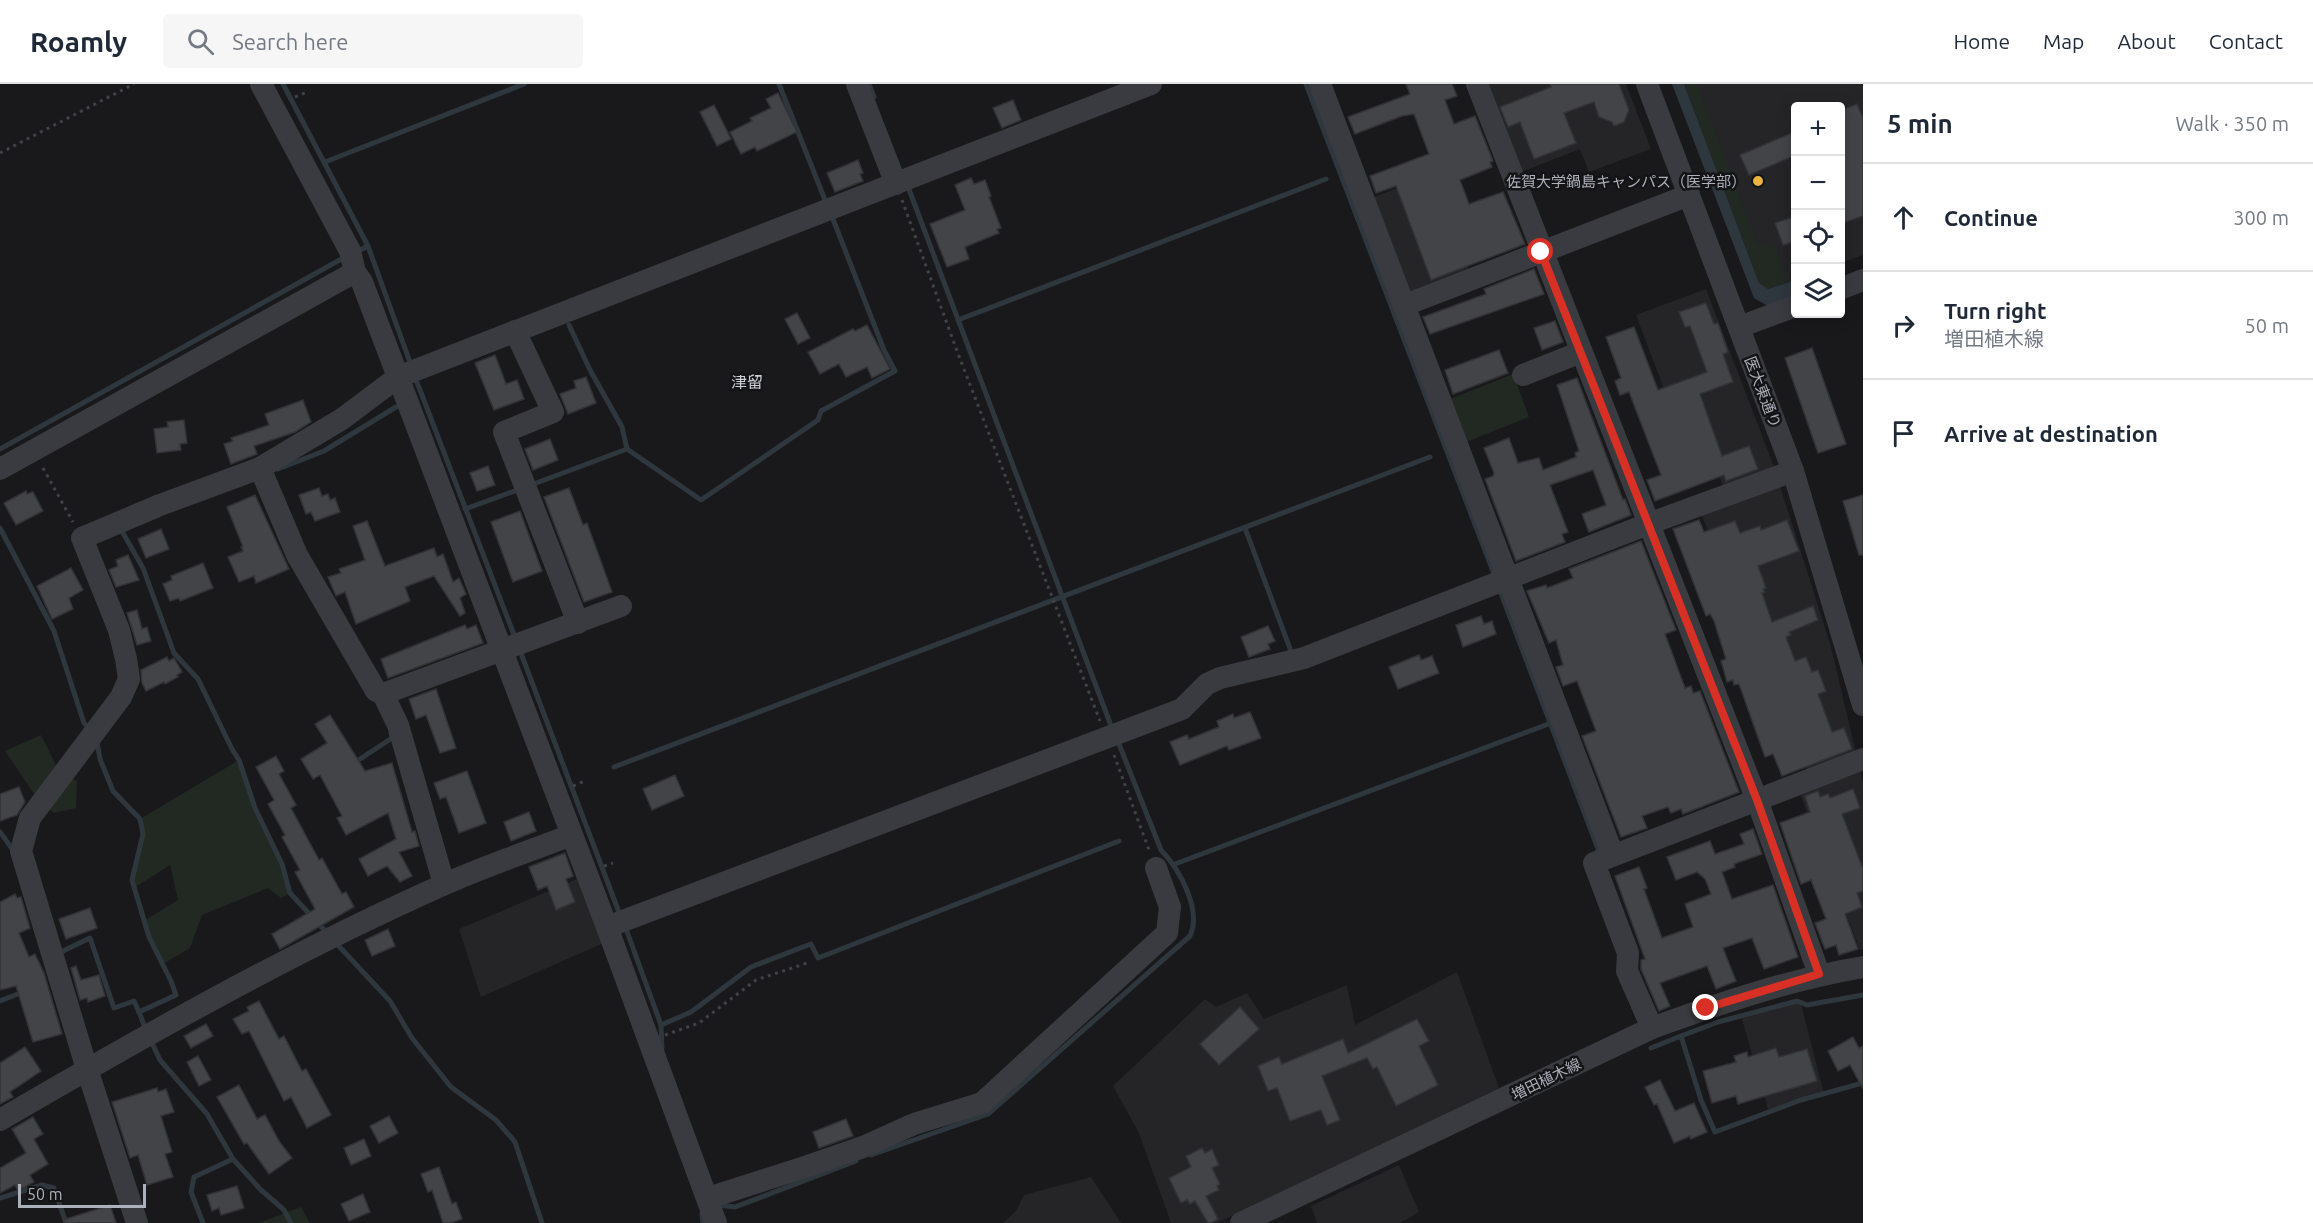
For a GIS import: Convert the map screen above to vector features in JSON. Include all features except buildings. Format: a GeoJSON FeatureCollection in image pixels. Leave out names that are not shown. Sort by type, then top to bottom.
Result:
{"type":"FeatureCollection","features":[{"type":"Feature","properties":{"kind":"street"},"geometry":{"type":"LineString","coordinates":[[261,84],[353,261],[405,374],[512,648],[570,835],[714,1205],[863,1147],[914,1124],[982,1103],[1167,933],[1170,907],[1158,874]]}},
{"type":"Feature","properties":{"kind":"street"},"geometry":{"type":"LineString","coordinates":[[857,84],[903,182]]}},
{"type":"Feature","properties":{"kind":"street"},"geometry":{"type":"LineString","coordinates":[[137,1223],[87,1069],[21,851],[30,818],[121,697],[129,679],[118,630],[82,538],[160,505],[260,468],[342,420],[405,374],[1151,84]]}},
{"type":"Feature","properties":{"kind":"street"},"geometry":{"type":"LineString","coordinates":[[1320,84],[1405,305],[1500,582],[1605,858],[1628,962],[1652,1028]]}},
{"type":"Feature","properties":{"kind":"street"},"geometry":{"type":"LineString","coordinates":[[1477,84],[1757,800],[1819,974]]}},
{"type":"Feature","properties":{"kind":"street","name":"医大東通り"},"geometry":{"type":"LineString","coordinates":[[1647,84],[1793,471],[1863,705]]}},
{"type":"Feature","properties":{"kind":"street"},"geometry":{"type":"LineString","coordinates":[[1405,305],[1689,195]]}},
{"type":"Feature","properties":{"kind":"street"},"geometry":{"type":"LineString","coordinates":[[0,468],[33,451],[353,261]]}},
{"type":"Feature","properties":{"kind":"street"},"geometry":{"type":"LineString","coordinates":[[1845,287],[1863,280]]}},
{"type":"Feature","properties":{"kind":"street"},"geometry":{"type":"LineString","coordinates":[[1739,327],[1791,308]]}},
{"type":"Feature","properties":{"kind":"street"},"geometry":{"type":"LineString","coordinates":[[515,331],[553,412],[504,432],[578,622]]}},
{"type":"Feature","properties":{"kind":"street"},"geometry":{"type":"LineString","coordinates":[[1523,375],[1581,352]]}},
{"type":"Feature","properties":{"kind":"street"},"geometry":{"type":"LineString","coordinates":[[260,468],[297,555],[398,725],[444,884]]}},
{"type":"Feature","properties":{"kind":"street"},"geometry":{"type":"LineString","coordinates":[[607,927],[1182,709],[1207,684],[1220,678],[1304,658],[1648,524],[1793,471]]}},
{"type":"Feature","properties":{"kind":"street"},"geometry":{"type":"LineString","coordinates":[[380,693],[512,648],[621,606]]}},
{"type":"Feature","properties":{"kind":"street"},"geometry":{"type":"LineString","coordinates":[[1605,858],[1863,759]]}},
{"type":"Feature","properties":{"kind":"street"},"geometry":{"type":"LineString","coordinates":[[0,1120],[87,1069],[330,938],[444,884],[570,835]]}},
{"type":"Feature","properties":{"kind":"street","name":"増田植木線"},"geometry":{"type":"LineString","coordinates":[[1242,1223],[1652,1028],[1706,1008],[1819,974],[1863,967]]}},
{"type":"Feature","properties":{"kind":"path"},"geometry":{"type":"LineString","coordinates":[[0,153],[134,84]]}},
{"type":"Feature","properties":{"kind":"path"},"geometry":{"type":"LineString","coordinates":[[295,97],[305,93]]}},
{"type":"Feature","properties":{"kind":"path"},"geometry":{"type":"LineString","coordinates":[[903,182],[957,351],[1056,606]]}},
{"type":"Feature","properties":{"kind":"path"},"geometry":{"type":"LineString","coordinates":[[33,451],[82,538]]}},
{"type":"Feature","properties":{"kind":"path"},"geometry":{"type":"LineString","coordinates":[[664,1035],[699,1023],[756,980],[807,963]]}},
{"type":"Feature","properties":{"kind":"shaded area"},"geometry":{"type":"Polygon","coordinates":[[[1485,84],[1626,84],[1651,149],[1589,172],[1580,149],[1519,173],[1485,84]]]}},
{"type":"Feature","properties":{"kind":"shaded area"},"geometry":{"type":"Polygon","coordinates":[[[1672,84],[1684,84],[1759,283],[1768,289],[1791,281],[1791,297],[1768,306],[1754,298],[1672,84]]]}},
{"type":"Feature","properties":{"kind":"shaded area","name":"佐賀大学鍋島キャンパス（医学部）"},"geometry":{"type":"Polygon","coordinates":[[[1684,84],[1863,84],[1863,255],[1845,262],[1845,102],[1791,102],[1791,281],[1768,289],[1684,84]]]}},
{"type":"Feature","properties":{"kind":"shaded area"},"geometry":{"type":"Polygon","coordinates":[[[1684,84],[1697,84],[1757,243],[1776,248],[1788,282],[1768,289],[1759,283],[1684,84]]]}},
{"type":"Feature","properties":{"kind":"shaded area"},"geometry":{"type":"Polygon","coordinates":[[[1432,174],[1470,273],[1410,296],[1372,198],[1432,174]]]}},
{"type":"Feature","properties":{"kind":"shaded area"},"geometry":{"type":"Polygon","coordinates":[[[1706,289],[1774,467],[1831,647],[1863,783],[1863,949],[1860,950],[1798,788],[1811,782],[1735,581],[1728,583],[1699,508],[1727,497],[1710,450],[1690,458],[1636,315],[1706,289]]]}},
{"type":"Feature","properties":{"kind":"shaded area"},"geometry":{"type":"Polygon","coordinates":[[[1513,374],[1529,417],[1466,442],[1450,399],[1513,374]]]}},
{"type":"Feature","properties":{"kind":"shaded area"},"geometry":{"type":"Polygon","coordinates":[[[41,735],[59,771],[77,781],[76,808],[54,813],[41,804],[5,751],[41,735]]]}},
{"type":"Feature","properties":{"kind":"shaded area"},"geometry":{"type":"Polygon","coordinates":[[[239,760],[255,808],[282,864],[290,893],[281,898],[268,888],[202,915],[190,948],[163,964],[149,937],[144,921],[178,900],[170,865],[134,888],[132,880],[143,834],[140,819],[239,760]]]}},
{"type":"Feature","properties":{"kind":"shaded area"},"geometry":{"type":"Polygon","coordinates":[[[582,877],[606,942],[481,997],[459,929],[582,877]]]}},
{"type":"Feature","properties":{"kind":"shaded area"},"geometry":{"type":"Polygon","coordinates":[[[1457,972],[1499,1088],[1217,1223],[1171,1223],[1139,1133],[1113,1086],[1205,999],[1216,1007],[1247,993],[1264,1019],[1347,985],[1355,1025],[1457,972]]]}},
{"type":"Feature","properties":{"kind":"shaded area"},"geometry":{"type":"Polygon","coordinates":[[[1800,1000],[1824,1094],[1769,1112],[1741,1016],[1800,1000]]]}},
{"type":"Feature","properties":{"kind":"shaded area"},"geometry":{"type":"Polygon","coordinates":[[[1399,1165],[1419,1212],[1400,1223],[1317,1223],[1311,1206],[1399,1165]]]}},
{"type":"Feature","properties":{"kind":"shaded area"},"geometry":{"type":"Polygon","coordinates":[[[1091,1177],[1121,1223],[1003,1223],[1016,1211],[1024,1195],[1091,1177]]]}},
{"type":"Feature","properties":{"kind":"shaded area"},"geometry":{"type":"Polygon","coordinates":[[[301,1207],[310,1223],[258,1223],[261,1222],[301,1207]]]}},
{"type":"Feature","properties":{"kind":"waterway"},"geometry":{"type":"LineString","coordinates":[[283,84],[368,246],[356,252]]}},
{"type":"Feature","properties":{"kind":"waterway"},"geometry":{"type":"LineString","coordinates":[[325,162],[524,84]]}},
{"type":"Feature","properties":{"kind":"waterway"},"geometry":{"type":"LineString","coordinates":[[779,84],[827,205]]}},
{"type":"Feature","properties":{"kind":"waterway"},"geometry":{"type":"LineString","coordinates":[[869,84],[874,97]]}},
{"type":"Feature","properties":{"kind":"waterway"},"geometry":{"type":"LineString","coordinates":[[1306,84],[1496,579]]}},
{"type":"Feature","properties":{"kind":"waterway"},"geometry":{"type":"LineString","coordinates":[[958,320],[1326,179]]}},
{"type":"Feature","properties":{"kind":"waterway"},"geometry":{"type":"LineString","coordinates":[[907,184],[1113,731]]}},
{"type":"Feature","properties":{"kind":"waterway"},"geometry":{"type":"LineString","coordinates":[[531,485],[627,449],[701,500],[818,420],[821,411],[895,371],[884,350],[831,214]]}},
{"type":"Feature","properties":{"kind":"waterway"},"geometry":{"type":"LineString","coordinates":[[368,246],[411,365]]}},
{"type":"Feature","properties":{"kind":"waterway"},"geometry":{"type":"LineString","coordinates":[[0,449],[345,257]]}},
{"type":"Feature","properties":{"kind":"waterway"},"geometry":{"type":"LineString","coordinates":[[569,325],[590,370],[622,427],[627,449]]}},
{"type":"Feature","properties":{"kind":"waterway"},"geometry":{"type":"LineString","coordinates":[[415,377],[516,640]]}},
{"type":"Feature","properties":{"kind":"waterway"},"geometry":{"type":"LineString","coordinates":[[278,469],[324,451],[396,407]]}},
{"type":"Feature","properties":{"kind":"waterway"},"geometry":{"type":"LineString","coordinates":[[614,767],[1430,457]]}},
{"type":"Feature","properties":{"kind":"waterway"},"geometry":{"type":"LineString","coordinates":[[465,509],[520,489]]}},
{"type":"Feature","properties":{"kind":"waterway"},"geometry":{"type":"LineString","coordinates":[[0,528],[54,631],[84,723],[90,729]]}},
{"type":"Feature","properties":{"kind":"waterway"},"geometry":{"type":"LineString","coordinates":[[1245,528],[1292,654]]}},
{"type":"Feature","properties":{"kind":"waterway"},"geometry":{"type":"LineString","coordinates":[[123,533],[143,568],[174,653],[198,679],[239,760],[255,808],[282,864],[290,893],[328,934]]}},
{"type":"Feature","properties":{"kind":"waterway"},"geometry":{"type":"LineString","coordinates":[[1499,588],[1600,854]]}},
{"type":"Feature","properties":{"kind":"waterway"},"geometry":{"type":"LineString","coordinates":[[519,648],[620,915]]}},
{"type":"Feature","properties":{"kind":"waterway"},"geometry":{"type":"LineString","coordinates":[[1175,864],[1551,723]]}},
{"type":"Feature","properties":{"kind":"waterway"},"geometry":{"type":"LineString","coordinates":[[360,759],[392,738],[391,733]]}},
{"type":"Feature","properties":{"kind":"waterway"},"geometry":{"type":"LineString","coordinates":[[871,1155],[988,1114],[1190,936],[1193,914],[1187,891],[1182,879],[1161,850],[1117,739]]}},
{"type":"Feature","properties":{"kind":"waterway"},"geometry":{"type":"LineString","coordinates":[[97,742],[100,759],[113,791],[140,819],[143,834],[132,880],[149,937],[176,995],[139,1012],[146,1030]]}},
{"type":"Feature","properties":{"kind":"waterway"},"geometry":{"type":"LineString","coordinates":[[0,832],[13,850]]}},
{"type":"Feature","properties":{"kind":"waterway"},"geometry":{"type":"LineString","coordinates":[[661,1025],[691,1012],[751,967],[811,944],[818,958],[1119,841]]}},
{"type":"Feature","properties":{"kind":"waterway"},"geometry":{"type":"LineString","coordinates":[[625,926],[661,1025],[662,1048]]}},
{"type":"Feature","properties":{"kind":"waterway"},"geometry":{"type":"LineString","coordinates":[[57,954],[90,938],[114,1008],[134,1001],[139,1012]]}},
{"type":"Feature","properties":{"kind":"waterway"},"geometry":{"type":"LineString","coordinates":[[336,943],[390,1001],[412,1038],[451,1087],[496,1120],[515,1142],[542,1223]]}},
{"type":"Feature","properties":{"kind":"waterway"},"geometry":{"type":"LineString","coordinates":[[0,1001],[23,992]]}},
{"type":"Feature","properties":{"kind":"waterway"},"geometry":{"type":"LineString","coordinates":[[1681,1036],[1718,1022],[1797,1001],[1807,1005],[1863,995]]}},
{"type":"Feature","properties":{"kind":"waterway"},"geometry":{"type":"LineString","coordinates":[[1651,1048],[1681,1036],[1701,1100],[1715,1132],[1801,1100],[1863,1083]]}},
{"type":"Feature","properties":{"kind":"waterway"},"geometry":{"type":"LineString","coordinates":[[151,1041],[160,1060],[207,1114],[233,1159],[260,1189],[284,1210],[291,1223]]}},
{"type":"Feature","properties":{"kind":"waterway"},"geometry":{"type":"LineString","coordinates":[[203,1223],[191,1192],[194,1177],[233,1159]]}},
{"type":"Feature","properties":{"kind":"waterway"},"geometry":{"type":"LineString","coordinates":[[719,1205],[735,1207],[856,1161]]}},
{"type":"Feature","properties":{"kind":"waterway"},"geometry":{"type":"LineString","coordinates":[[0,1198],[42,1185],[54,1188],[66,1223]]}},
{"type":"Feature","properties":{"kind":"waterway"},"geometry":{"type":"LineString","coordinates":[[702,1213],[703,1223]]}},
{"type":"Feature","properties":{"kind":"place","name":"佐賀大学鍋島キャンパス（医学部）"},"geometry":{"type":"Point","coordinates":[1758,181]}},
{"type":"Feature","properties":{"kind":"district","name":"津留"},"geometry":{"type":"Point","coordinates":[747,382]}},
{"type":"Feature","properties":{"kind":"route"},"geometry":{"type":"LineString","coordinates":[[1541,252],[1757,800],[1819,974],[1706,1008]]}}]}
